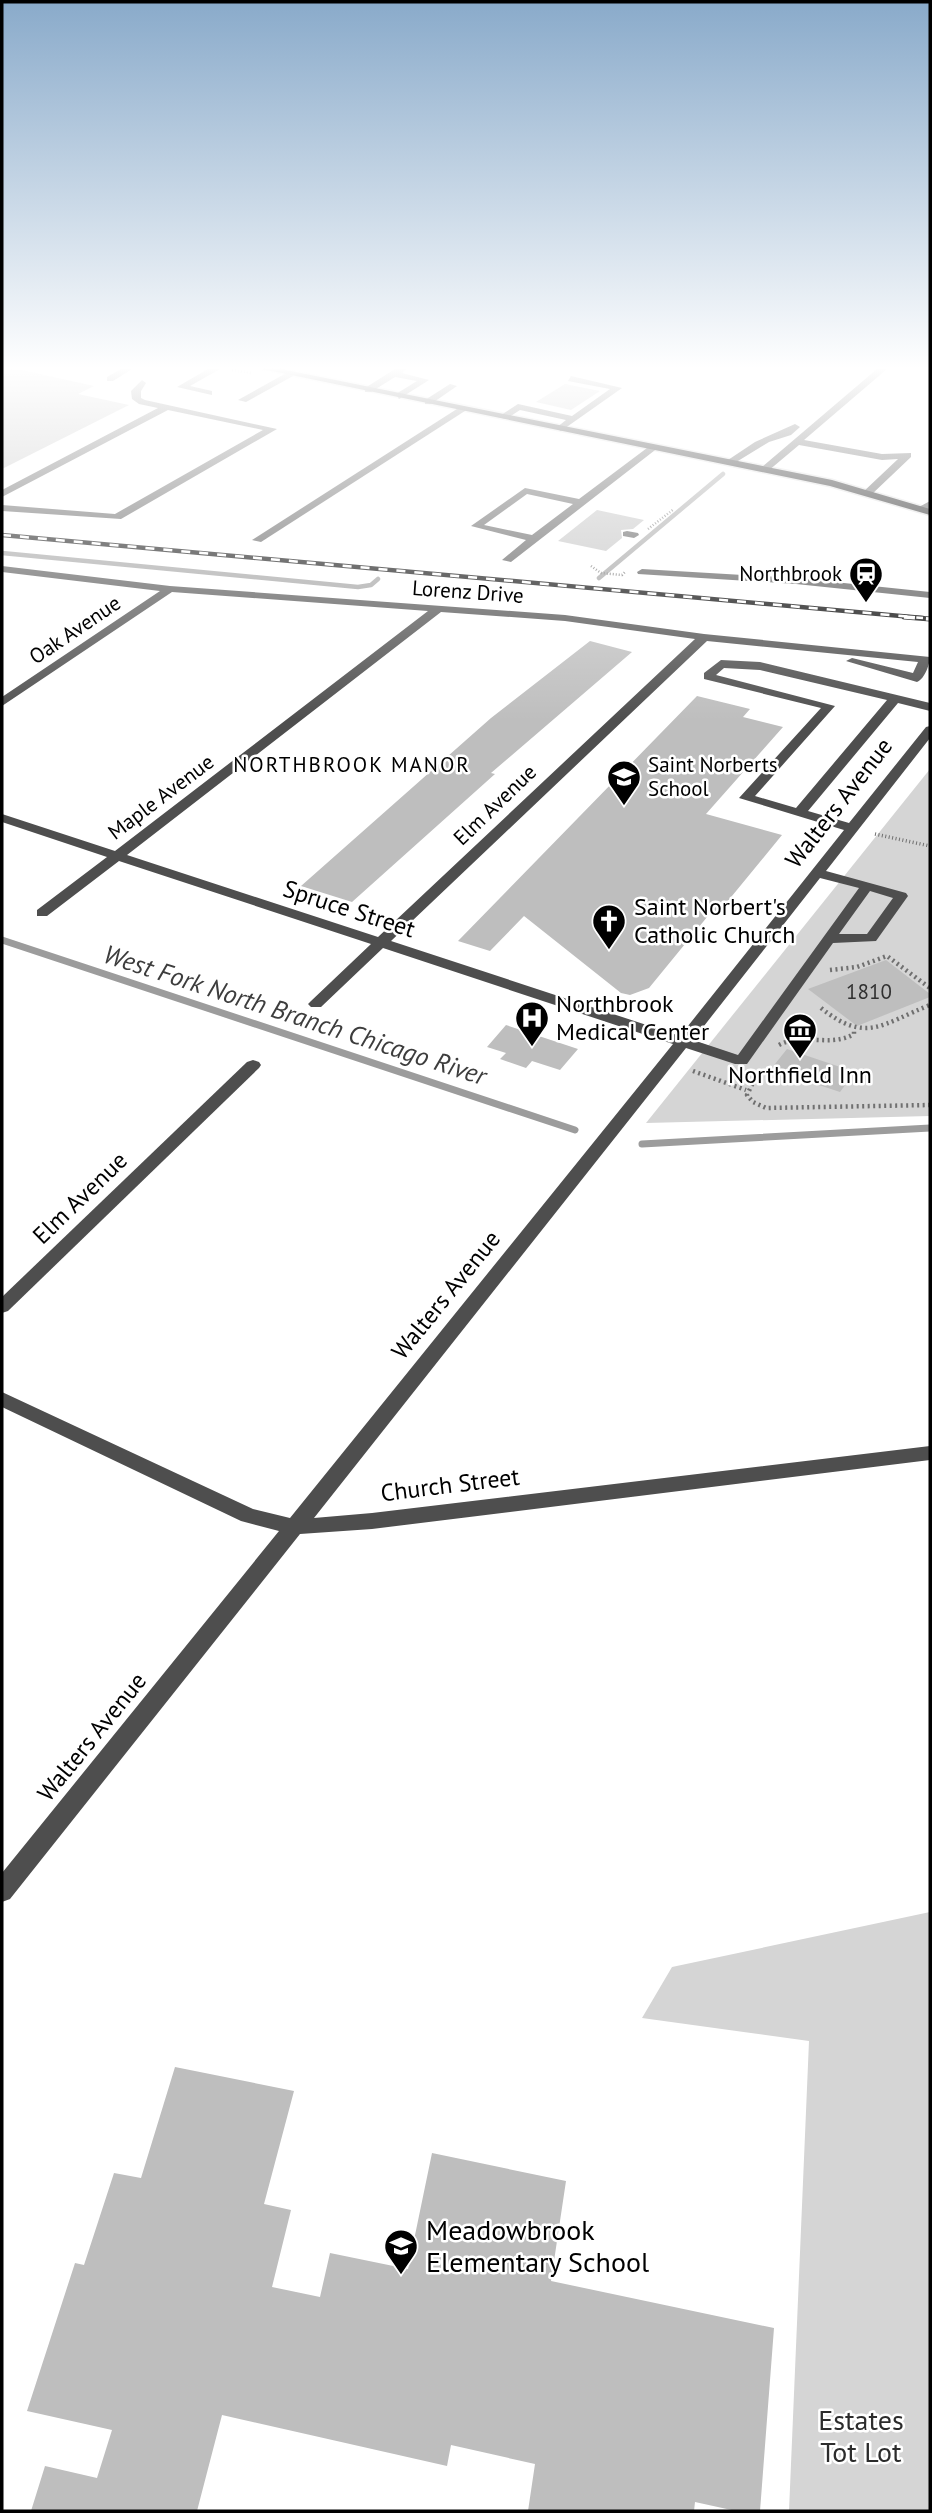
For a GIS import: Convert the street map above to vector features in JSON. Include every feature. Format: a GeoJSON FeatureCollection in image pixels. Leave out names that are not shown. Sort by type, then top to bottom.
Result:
{"type":"FeatureCollection","features":[{"type":"Feature","properties":{"kind":"main road"},"geometry":{"type":"LineString","coordinates":[[838,486],[928,508]]}},
{"type":"Feature","properties":{"kind":"street"},"geometry":{"type":"LineString","coordinates":[[2,508],[117,517],[171,486]]}},
{"type":"Feature","properties":{"kind":"street"},"geometry":{"type":"LineString","coordinates":[[257,540],[341,486]]}},
{"type":"Feature","properties":{"kind":"street"},"geometry":{"type":"LineString","coordinates":[[507,560],[604,486]]}},
{"type":"Feature","properties":{"kind":"street"},"geometry":{"type":"LineString","coordinates":[[867,493],[874,486]]}},
{"type":"Feature","properties":{"kind":"street"},"geometry":{"type":"LineString","coordinates":[[534,539],[476,526],[525,491],[582,503]]}},
{"type":"Feature","properties":{"kind":"street","name":"Lorenz Drive"},"geometry":{"type":"LineString","coordinates":[[2,569],[170,589],[565,618],[704,637],[928,659]]}},
{"type":"Feature","properties":{"kind":"street"},"geometry":{"type":"LineString","coordinates":[[642,572],[796,581],[930,595]]}},
{"type":"Feature","properties":{"kind":"street","name":"Oak Avenue"},"geometry":{"type":"LineString","coordinates":[[2,702],[170,589]]}},
{"type":"Feature","properties":{"kind":"street","name":"Maple Avenue"},"geometry":{"type":"LineString","coordinates":[[42,913],[437,610]]}},
{"type":"Feature","properties":{"kind":"street","name":"Elm Avenue"},"geometry":{"type":"LineString","coordinates":[[316,1004],[697,666],[704,637]]}},
{"type":"Feature","properties":{"kind":"street"},"geometry":{"type":"LineString","coordinates":[[800,647],[917,678],[928,659]]}},
{"type":"Feature","properties":{"kind":"street"},"geometry":{"type":"LineString","coordinates":[[697,666],[760,666],[930,707]]}},
{"type":"Feature","properties":{"kind":"street"},"geometry":{"type":"LineString","coordinates":[[697,666],[708,676],[829,706]]}},
{"type":"Feature","properties":{"kind":"street"},"geometry":{"type":"LineString","coordinates":[[848,687],[746,798],[853,828]]}},
{"type":"Feature","properties":{"kind":"street"},"geometry":{"type":"LineString","coordinates":[[799,813],[895,699]]}},
{"type":"Feature","properties":{"kind":"street","name":"Walters Avenue"},"geometry":{"type":"LineString","coordinates":[[2,1891],[622,1119],[930,730]]}},
{"type":"Feature","properties":{"kind":"street"},"geometry":{"type":"LineString","coordinates":[[912,753],[930,754]]}},
{"type":"Feature","properties":{"kind":"street","name":"Spruce Street"},"geometry":{"type":"LineString","coordinates":[[2,818],[741,1061],[829,939]]}},
{"type":"Feature","properties":{"kind":"street"},"geometry":{"type":"LineString","coordinates":[[817,873],[901,896],[871,938],[829,939]]}},
{"type":"Feature","properties":{"kind":"street"},"geometry":{"type":"LineString","coordinates":[[829,939],[867,886]]}},
{"type":"Feature","properties":{"kind":"street","name":"Elm Avenue"},"geometry":{"type":"LineString","coordinates":[[2,1307],[253,1065]]}},
{"type":"Feature","properties":{"kind":"street","name":"Church Street"},"geometry":{"type":"LineString","coordinates":[[2,1399],[248,1515],[293,1527],[372,1521],[930,1453]]}},
{"type":"Feature","properties":{"kind":"path"},"geometry":{"type":"LineString","coordinates":[[634,533],[649,529],[674,509]]}},
{"type":"Feature","properties":{"kind":"path"},"geometry":{"type":"LineString","coordinates":[[592,566],[602,574],[618,575]]}},
{"type":"Feature","properties":{"kind":"path"},"geometry":{"type":"LineString","coordinates":[[875,834],[930,846]]}},
{"type":"Feature","properties":{"kind":"path"},"geometry":{"type":"LineString","coordinates":[[822,977],[830,970],[857,967],[887,956],[930,988]]}},
{"type":"Feature","properties":{"kind":"path"},"geometry":{"type":"LineString","coordinates":[[821,1008],[853,1030],[864,1031],[930,1005]]}},
{"type":"Feature","properties":{"kind":"path"},"geometry":{"type":"LineString","coordinates":[[772,1054],[781,1043],[790,1039],[835,1043],[850,1037],[853,1030]]}},
{"type":"Feature","properties":{"kind":"path"},"geometry":{"type":"LineString","coordinates":[[746,1090],[764,1064]]}},
{"type":"Feature","properties":{"kind":"path"},"geometry":{"type":"LineString","coordinates":[[693,1072],[746,1090],[753,1102],[766,1108],[930,1105]]}},
{"type":"Feature","properties":{"kind":"green space"},"geometry":{"type":"Polygon","coordinates":[[[930,769],[930,1116],[646,1123],[930,769]]]}},
{"type":"Feature","properties":{"kind":"green space","name":"Estates Tot Lot"},"geometry":{"type":"Polygon","coordinates":[[[930,1912],[930,2511],[789,2511],[809,2041],[642,2018],[672,1967],[930,1912]]]}},
{"type":"Feature","properties":{"kind":"building"},"geometry":{"type":"Polygon","coordinates":[[[597,510],[644,520],[633,529],[621,530],[622,538],[606,551],[558,541],[597,510]]]}},
{"type":"Feature","properties":{"kind":"building"},"geometry":{"type":"Polygon","coordinates":[[[590,641],[632,652],[491,773],[495,774],[352,902],[301,886],[491,718],[590,641]]]}},
{"type":"Feature","properties":{"kind":"building"},"geometry":{"type":"Polygon","coordinates":[[[697,696],[750,709],[743,717],[783,727],[706,814],[782,835],[718,913],[712,911],[649,988],[630,995],[621,993],[524,916],[490,951],[458,941],[697,696]]]}},
{"type":"Feature","properties":{"kind":"building"},"geometry":{"type":"Polygon","coordinates":[[[886,960],[930,994],[930,997],[857,1026],[808,989],[886,960]]]}},
{"type":"Feature","properties":{"kind":"building","name":"Northbrook Medical Center"},"geometry":{"type":"Polygon","coordinates":[[[506,1025],[578,1049],[560,1070],[532,1061],[526,1068],[500,1059],[506,1053],[487,1047],[506,1025]]]}},
{"type":"Feature","properties":{"kind":"building","name":"Northfield Inn"},"geometry":{"type":"Polygon","coordinates":[[[787,1049],[855,1072],[840,1092],[771,1069],[787,1049]]]}},
{"type":"Feature","properties":{"kind":"building"},"geometry":{"type":"Polygon","coordinates":[[[175,2067],[294,2091],[264,2204],[291,2210],[272,2287],[320,2297],[330,2253],[408,2269],[432,2153],[566,2181],[551,2281],[774,2328],[760,2511],[736,2511],[695,2502],[694,2511],[528,2511],[535,2464],[451,2445],[447,2466],[222,2415],[197,2511],[31,2511],[45,2466],[97,2478],[112,2430],[27,2411],[75,2263],[84,2265],[114,2173],[141,2178],[175,2067]]]}},
{"type":"Feature","properties":{"kind":"waterway"},"geometry":{"type":"LineString","coordinates":[[599,578],[708,486]]}},
{"type":"Feature","properties":{"kind":"waterway"},"geometry":{"type":"LineString","coordinates":[[2,553],[358,587],[371,585],[378,579]]}},
{"type":"Feature","properties":{"kind":"waterway","name":"West Fork North Branch Chicago River"},"geometry":{"type":"LineString","coordinates":[[2,940],[575,1130]]}},
{"type":"Feature","properties":{"kind":"waterway","name":"West Fork North Branch Chicago River"},"geometry":{"type":"LineString","coordinates":[[642,1144],[930,1128]]}},
{"type":"Feature","properties":{"kind":"railway"},"geometry":{"type":"LineString","coordinates":[[2,535],[923,618]]}},
{"type":"Feature","properties":{"kind":"railway"},"geometry":{"type":"LineString","coordinates":[[904,617],[930,619]]}},
{"type":"Feature","properties":{"kind":"place","name":"Northbrook"},"geometry":{"type":"Point","coordinates":[866,604]}},
{"type":"Feature","properties":{"kind":"place","name":"Saint Norberts School"},"geometry":{"type":"Point","coordinates":[624,807]}},
{"type":"Feature","properties":{"kind":"place","name":"Saint Norbert's Catholic Church"},"geometry":{"type":"Point","coordinates":[609,951]}},
{"type":"Feature","properties":{"kind":"place","name":"Northbrook Medical Center"},"geometry":{"type":"Point","coordinates":[532,1048]}},
{"type":"Feature","properties":{"kind":"place","name":"Northfield Inn"},"geometry":{"type":"Point","coordinates":[800,1060]}},
{"type":"Feature","properties":{"kind":"place","name":"Meadowbrook Elementary School"},"geometry":{"type":"Point","coordinates":[401,2276]}},
{"type":"Feature","properties":{"kind":"district","name":"NORTHBROOK MANOR"},"geometry":{"type":"Point","coordinates":[352,765]}}]}
